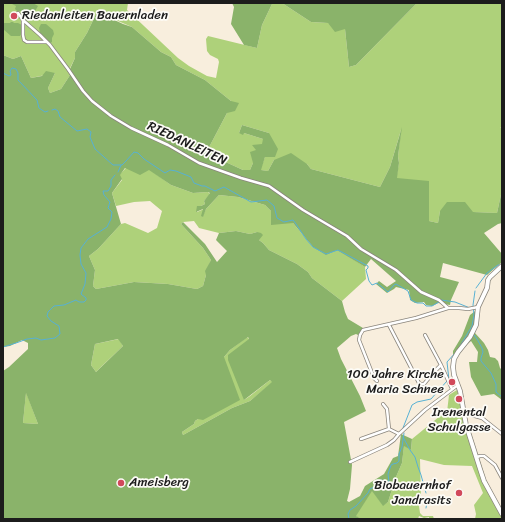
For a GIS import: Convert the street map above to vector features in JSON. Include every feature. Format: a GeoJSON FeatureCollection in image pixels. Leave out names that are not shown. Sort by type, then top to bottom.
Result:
{"type":"FeatureCollection","features":[{"type":"Feature","properties":{"kind":"street","name":"RIEDANLEITEN"},"geometry":{"type":"LineString","coordinates":[[18,14],[47,42],[83,91],[111,116],[130,128],[168,145],[199,163],[269,186],[303,210],[347,236],[362,249],[396,270],[421,292],[440,301],[448,308]]}},
{"type":"Feature","properties":{"kind":"street"},"geometry":{"type":"LineString","coordinates":[[23,20],[22,36],[24,40],[27,42],[47,42]]}},
{"type":"Feature","properties":{"kind":"street"},"geometry":{"type":"LineString","coordinates":[[501,267],[490,277],[484,296],[477,308],[476,325],[454,359],[453,367],[454,375],[460,391],[466,425],[476,457],[484,481],[502,514]]}},
{"type":"Feature","properties":{"kind":"street"},"geometry":{"type":"LineString","coordinates":[[377,381],[374,378],[359,340],[363,330],[389,325],[448,308],[477,308]]}},
{"type":"Feature","properties":{"kind":"street"},"geometry":{"type":"LineString","coordinates":[[389,325],[418,383],[424,384],[441,366]]}},
{"type":"Feature","properties":{"kind":"street"},"geometry":{"type":"LineString","coordinates":[[425,335],[452,389]]}},
{"type":"Feature","properties":{"kind":"street"},"geometry":{"type":"LineString","coordinates":[[350,462],[394,440],[425,410],[458,385]]}},
{"type":"Feature","properties":{"kind":"street"},"geometry":{"type":"LineString","coordinates":[[384,404],[387,409],[389,430]]}},
{"type":"Feature","properties":{"kind":"street"},"geometry":{"type":"LineString","coordinates":[[464,413],[482,418],[502,434]]}},
{"type":"Feature","properties":{"kind":"street"},"geometry":{"type":"LineString","coordinates":[[361,439],[389,430],[399,434]]}},
{"type":"Feature","properties":{"kind":"street"},"geometry":{"type":"LineString","coordinates":[[476,457],[484,456],[495,465],[502,478]]}},
{"type":"Feature","properties":{"kind":"green space"},"geometry":{"type":"Polygon","coordinates":[[[3,3],[128,3],[127,10],[178,58],[207,76],[216,78],[219,62],[218,59],[210,55],[207,51],[206,39],[208,36],[257,48],[262,25],[272,4],[282,3],[311,22],[328,23],[345,29],[349,67],[356,65],[417,3],[502,3],[502,127],[500,127],[502,128],[502,190],[497,213],[440,211],[438,223],[429,221],[396,179],[399,163],[398,156],[401,130],[390,167],[380,187],[311,169],[307,164],[274,160],[268,171],[260,170],[265,157],[269,133],[242,125],[239,133],[244,133],[263,139],[263,144],[256,151],[250,170],[243,170],[206,153],[227,113],[231,101],[205,80],[176,65],[171,57],[161,52],[132,27],[97,12],[87,33],[75,52],[75,58],[70,68],[72,72],[61,89],[50,93],[48,88],[55,73],[31,78],[21,56],[13,59],[3,55],[3,3]]]}},
{"type":"Feature","properties":{"kind":"green space"},"geometry":{"type":"Polygon","coordinates":[[[10,3],[33,3],[38,6],[34,13],[29,11],[27,13],[29,17],[26,21],[23,18],[26,16],[23,11],[17,11],[15,9],[16,6],[10,3]]]}},
{"type":"Feature","properties":{"kind":"green space"},"geometry":{"type":"Polygon","coordinates":[[[232,3],[276,3],[272,4],[262,25],[257,48],[244,45],[231,24],[234,7],[232,3]]]}},
{"type":"Feature","properties":{"kind":"green space"},"geometry":{"type":"Polygon","coordinates":[[[282,3],[417,3],[356,65],[349,67],[345,29],[335,32],[328,23],[311,22],[282,3]]]}},
{"type":"Feature","properties":{"kind":"green space"},"geometry":{"type":"Polygon","coordinates":[[[97,12],[132,27],[161,52],[171,57],[176,65],[205,80],[231,101],[239,103],[235,111],[227,113],[206,153],[243,170],[250,170],[253,163],[250,152],[256,150],[252,145],[262,144],[263,139],[244,133],[243,135],[239,133],[242,125],[269,133],[278,149],[275,157],[265,157],[261,170],[268,171],[274,160],[291,153],[307,164],[311,169],[380,187],[390,167],[402,127],[397,178],[429,181],[429,221],[438,223],[440,211],[447,202],[465,202],[473,212],[497,213],[502,190],[502,223],[484,233],[502,254],[502,262],[487,275],[443,263],[440,277],[459,282],[450,305],[438,303],[432,306],[426,305],[424,302],[415,303],[410,300],[409,290],[396,287],[387,293],[376,284],[379,281],[387,287],[396,281],[371,259],[365,267],[337,250],[326,255],[313,247],[293,223],[271,225],[271,211],[265,205],[238,197],[219,195],[206,209],[203,217],[201,216],[203,209],[196,212],[197,206],[205,204],[204,201],[210,193],[193,193],[171,185],[149,170],[140,175],[125,168],[120,175],[122,179],[112,193],[121,224],[98,249],[89,256],[95,270],[93,286],[96,289],[134,282],[168,284],[197,289],[203,286],[206,275],[205,271],[211,260],[203,248],[181,224],[183,222],[205,244],[217,262],[227,251],[216,240],[219,233],[236,231],[250,234],[257,232],[263,235],[259,240],[269,250],[297,264],[308,272],[312,278],[342,301],[348,319],[363,328],[358,335],[356,334],[351,336],[337,348],[366,411],[344,422],[352,465],[350,489],[347,501],[349,502],[360,496],[365,486],[384,474],[393,458],[398,456],[401,434],[412,439],[411,450],[404,446],[402,463],[388,502],[383,506],[372,491],[356,516],[362,519],[3,519],[3,371],[28,349],[28,343],[22,340],[10,346],[3,347],[3,55],[13,59],[21,56],[31,78],[42,76],[46,71],[55,73],[48,88],[50,93],[61,89],[72,72],[70,69],[75,58],[75,52],[87,33],[97,12]],[[248,337],[230,350],[224,357],[240,400],[203,420],[198,419],[194,424],[182,432],[183,435],[232,408],[250,401],[272,382],[270,380],[244,400],[228,360],[228,355],[249,339],[248,337]],[[118,339],[95,344],[91,365],[96,372],[123,346],[118,339]],[[26,393],[23,423],[38,424],[26,393]]]}},
{"type":"Feature","properties":{"kind":"green space"},"geometry":{"type":"Polygon","coordinates":[[[11,22],[22,25],[22,33],[20,36],[11,36],[3,29],[3,23],[11,22]]]}},
{"type":"Feature","properties":{"kind":"green space"},"geometry":{"type":"Polygon","coordinates":[[[41,24],[46,24],[53,30],[54,34],[52,42],[50,43],[40,33],[39,28],[41,24]]]}},
{"type":"Feature","properties":{"kind":"green space"},"geometry":{"type":"Polygon","coordinates":[[[126,168],[149,169],[171,185],[193,193],[208,192],[210,194],[204,201],[205,204],[197,206],[197,212],[204,209],[202,217],[206,209],[219,195],[238,197],[265,205],[271,211],[293,223],[313,247],[337,249],[365,267],[366,279],[342,301],[312,278],[308,272],[297,264],[269,250],[259,240],[257,232],[250,234],[236,231],[219,233],[199,228],[194,221],[183,222],[181,224],[203,248],[211,260],[206,271],[203,286],[197,289],[168,284],[134,282],[96,289],[93,286],[95,270],[89,256],[98,249],[121,224],[125,223],[148,233],[157,228],[162,211],[150,201],[134,202],[116,206],[112,193],[122,180],[119,175],[126,168]]]}},
{"type":"Feature","properties":{"kind":"green space"},"geometry":{"type":"Polygon","coordinates":[[[479,308],[475,333],[484,343],[490,357],[495,358],[498,361],[502,370],[502,400],[494,394],[481,396],[471,377],[469,362],[477,362],[478,352],[471,341],[464,347],[457,358],[453,358],[453,351],[462,336],[470,315],[479,308]]]}},
{"type":"Feature","properties":{"kind":"green space"},"geometry":{"type":"Polygon","coordinates":[[[247,337],[249,339],[244,400],[270,380],[273,382],[250,401],[232,408],[183,435],[182,432],[194,424],[198,419],[224,357],[230,350],[247,337]]]}},
{"type":"Feature","properties":{"kind":"green space"},"geometry":{"type":"Polygon","coordinates":[[[119,339],[123,346],[96,372],[91,365],[95,344],[119,339]]]}},
{"type":"Feature","properties":{"kind":"green space"},"geometry":{"type":"Polygon","coordinates":[[[457,390],[486,480],[502,510],[502,519],[475,519],[476,514],[474,505],[483,493],[472,466],[444,465],[420,459],[420,513],[423,516],[433,516],[434,519],[419,516],[418,519],[362,519],[355,516],[372,490],[383,505],[388,502],[402,463],[404,445],[411,450],[412,439],[447,412],[449,395],[457,390]]]}},
{"type":"Feature","properties":{"kind":"green space"},"geometry":{"type":"Polygon","coordinates":[[[26,392],[38,424],[23,423],[26,392]]]}},
{"type":"Feature","properties":{"kind":"waterway"},"geometry":{"type":"LineString","coordinates":[[3,73],[9,76],[11,75],[10,71],[12,68],[16,69],[18,73],[18,80],[37,100],[39,108],[45,112],[48,111]]}},
{"type":"Feature","properties":{"kind":"waterway"},"geometry":{"type":"LineString","coordinates":[[52,110],[55,109],[58,111],[60,117],[77,131],[87,129],[91,132],[90,137],[95,149],[113,165],[122,165],[134,152],[138,153],[144,159],[165,173],[170,170],[176,171],[191,177],[194,183],[215,191],[224,187],[251,202],[267,200],[274,206],[277,218],[284,222],[293,220],[313,247],[326,254],[338,250],[368,266],[366,270],[369,281],[372,285],[377,283],[388,292],[396,284],[408,291],[411,300],[417,303],[423,303],[426,306],[432,306],[439,302]]}},
{"type":"Feature","properties":{"kind":"waterway"},"geometry":{"type":"LineString","coordinates":[[118,172],[121,165]]}},
{"type":"Feature","properties":{"kind":"waterway"},"geometry":{"type":"LineString","coordinates":[[3,347],[27,339],[36,338],[41,340],[55,338],[60,334],[59,326],[51,321],[47,316],[48,312],[54,306],[64,305],[76,300],[79,302],[84,302],[86,300],[86,298],[81,294],[85,284],[86,273],[81,264],[81,248],[88,239],[107,227],[111,219],[112,212],[108,208],[110,202],[104,195],[103,191],[108,191],[111,186],[111,180],[115,175]]}},
{"type":"Feature","properties":{"kind":"waterway"},"geometry":{"type":"LineString","coordinates":[[476,288],[487,273],[500,265]]}},
{"type":"Feature","properties":{"kind":"waterway"},"geometry":{"type":"LineString","coordinates":[[460,346],[472,326],[475,291]]}},
{"type":"Feature","properties":{"kind":"waterway"},"geometry":{"type":"LineString","coordinates":[[441,300],[455,302],[470,308]]}},
{"type":"Feature","properties":{"kind":"waterway"},"geometry":{"type":"LineString","coordinates":[[474,335],[482,348],[483,352],[481,361],[491,373],[496,384],[496,392],[502,397]]}},
{"type":"Feature","properties":{"kind":"waterway"},"geometry":{"type":"LineString","coordinates":[[449,380],[447,362],[456,352]]}},
{"type":"Feature","properties":{"kind":"waterway"},"geometry":{"type":"LineString","coordinates":[[403,428],[412,405],[417,402],[431,399],[447,381]]}},
{"type":"Feature","properties":{"kind":"waterway"},"geometry":{"type":"LineString","coordinates":[[349,519],[348,514],[350,510],[356,506],[370,489],[376,486],[381,480],[389,482],[388,474],[391,465],[399,461],[399,454],[402,447],[404,433]]}},
{"type":"Feature","properties":{"kind":"waterway"},"geometry":{"type":"LineString","coordinates":[[403,437],[415,457],[426,493]]}},
{"type":"Feature","properties":{"kind":"waterway"},"geometry":{"type":"LineString","coordinates":[[426,508],[427,502]]}},
{"type":"Feature","properties":{"kind":"place","name":"Riedanleiten Bauernladen"},"geometry":{"type":"Point","coordinates":[14,16]}},
{"type":"Feature","properties":{"kind":"place","name":"100 Jahre Kirche Maria Schnee"},"geometry":{"type":"Point","coordinates":[452,382]}},
{"type":"Feature","properties":{"kind":"place","name":"Irenental Schulgasse"},"geometry":{"type":"Point","coordinates":[459,399]}},
{"type":"Feature","properties":{"kind":"place","name":"Ameisberg"},"geometry":{"type":"Point","coordinates":[121,483]}},
{"type":"Feature","properties":{"kind":"place","name":"Biobauernhof Jandrasits"},"geometry":{"type":"Point","coordinates":[459,493]}}]}
